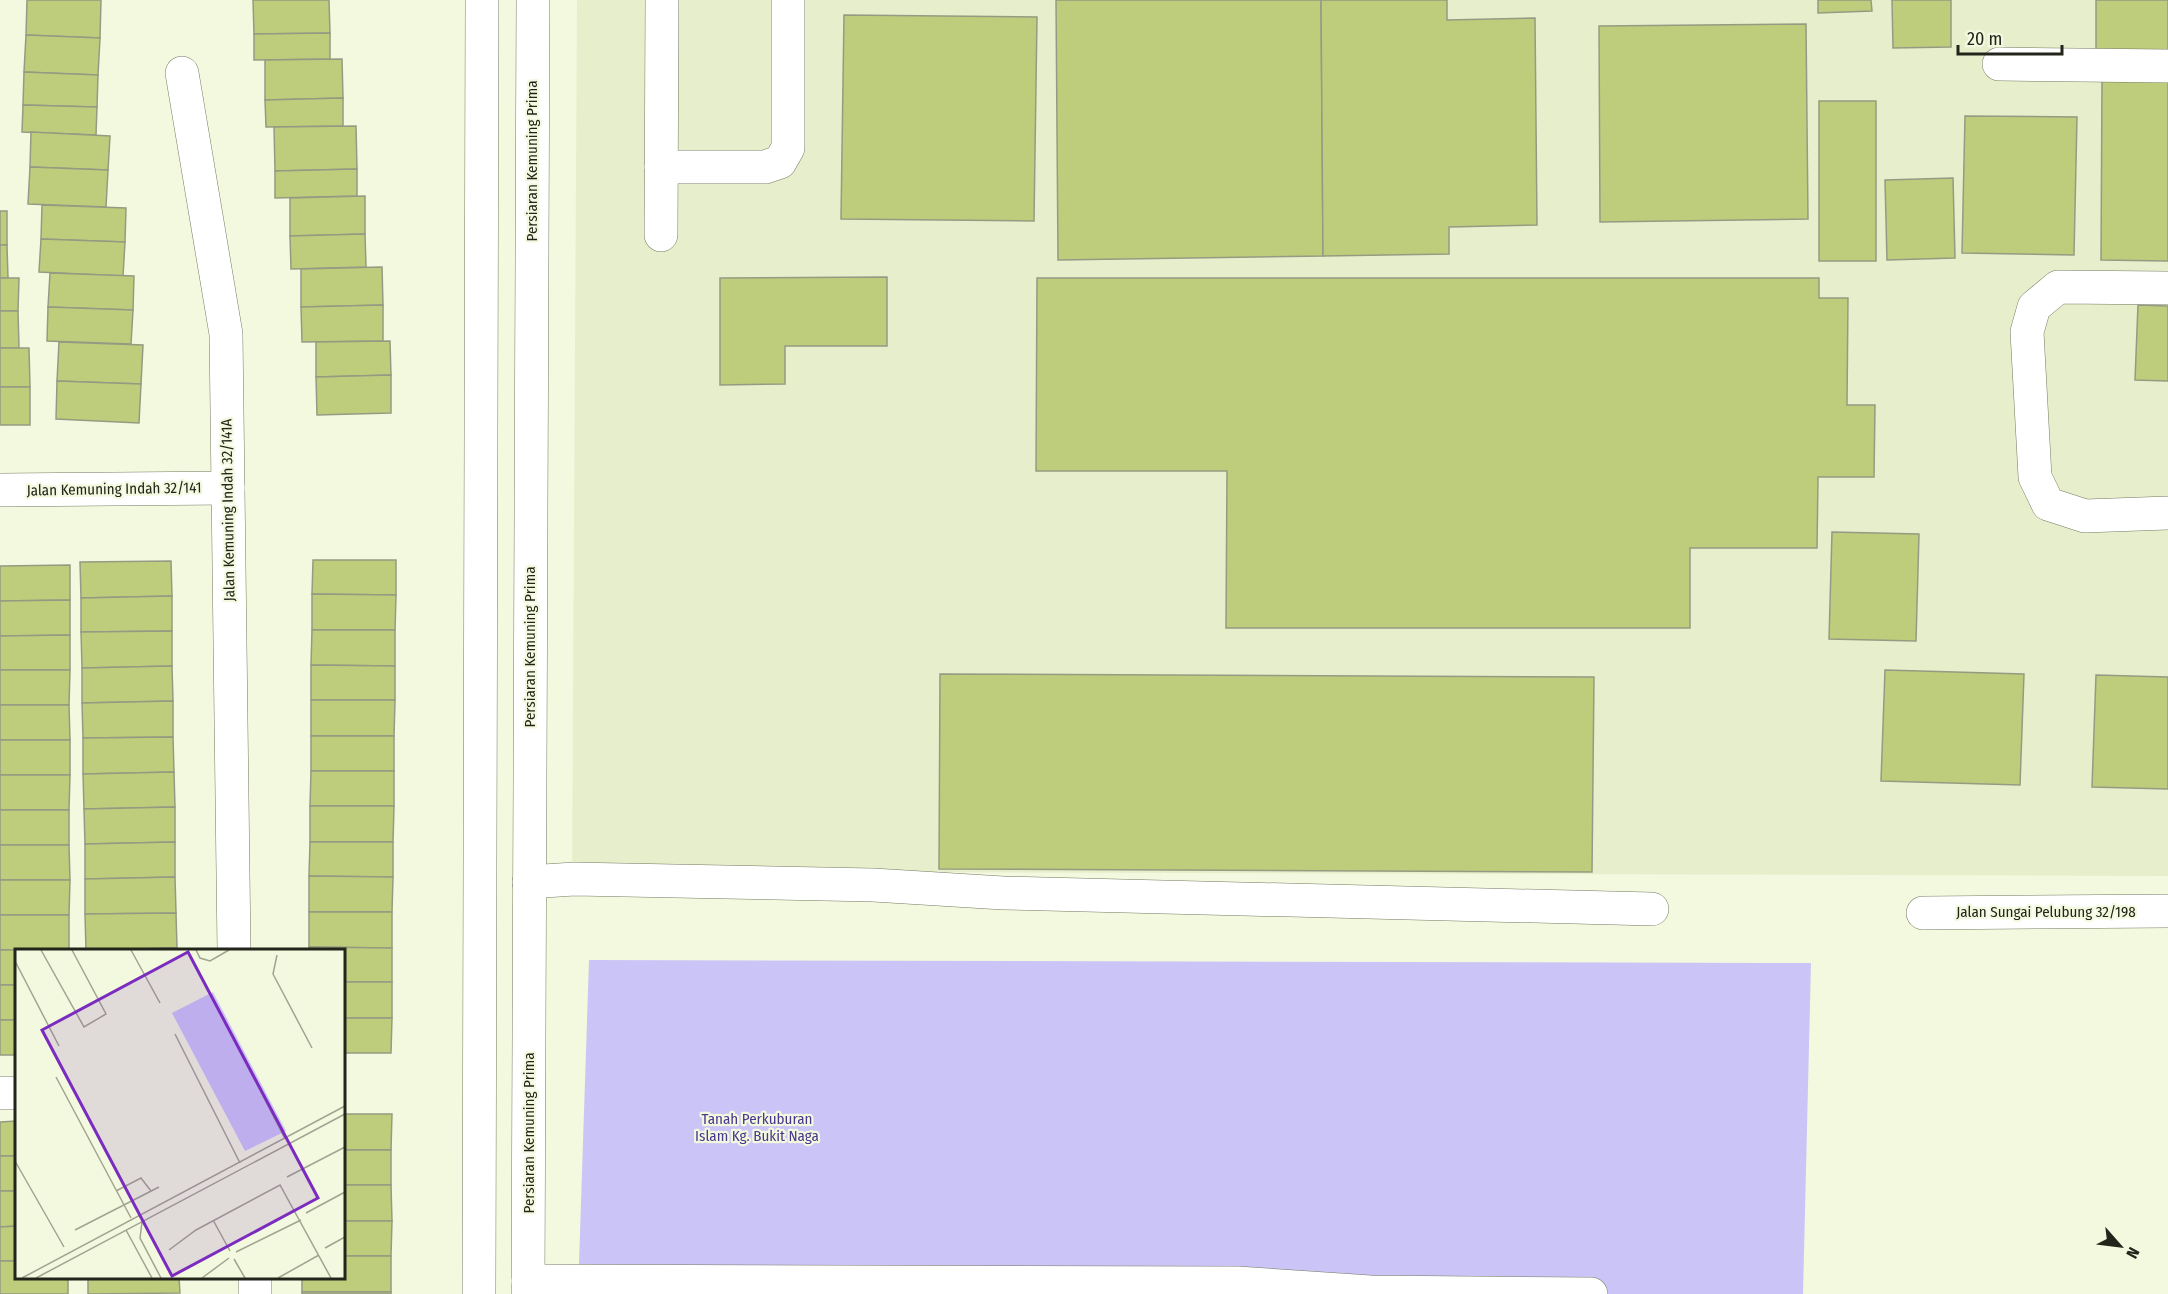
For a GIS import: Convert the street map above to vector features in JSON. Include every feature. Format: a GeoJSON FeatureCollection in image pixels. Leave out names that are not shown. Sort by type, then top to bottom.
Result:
{"type":"FeatureCollection","features":[{"type":"Feature","properties":{"kind":"street"},"geometry":{"type":"LineString","coordinates":[[479,1294],[481,0]]}},
{"type":"Feature","properties":{"kind":"street","name":"Persiaran Kemuning Prima"},"geometry":{"type":"LineString","coordinates":[[528,1287],[533,0]]}},
{"type":"Feature","properties":{"kind":"street"},"geometry":{"type":"LineString","coordinates":[[661,235],[662,0]]}},
{"type":"Feature","properties":{"kind":"street"},"geometry":{"type":"LineString","coordinates":[[661,167],[765,167],[780,162],[788,148],[788,0]]}},
{"type":"Feature","properties":{"kind":"street"},"geometry":{"type":"LineString","coordinates":[[1999,64],[2168,66]]}},
{"type":"Feature","properties":{"kind":"street","name":"Jalan Kemuning Indah 32/141A"},"geometry":{"type":"LineString","coordinates":[[182,73],[226,334],[234,949]]}},
{"type":"Feature","properties":{"kind":"street"},"geometry":{"type":"LineString","coordinates":[[2168,288],[2058,287],[2034,307],[2027,332],[2035,477],[2048,504],[2085,516],[2168,513]]}},
{"type":"Feature","properties":{"kind":"street","name":"Jalan Kemuning Indah 32/141"},"geometry":{"type":"LineString","coordinates":[[0,490],[228,488]]}},
{"type":"Feature","properties":{"kind":"street"},"geometry":{"type":"LineString","coordinates":[[529,882],[574,879],[873,885],[1003,893],[1652,909]]}},
{"type":"Feature","properties":{"kind":"street","name":"Jalan Sungai Pelubung 32/198"},"geometry":{"type":"LineString","coordinates":[[1923,913],[2168,911]]}},
{"type":"Feature","properties":{"kind":"street"},"geometry":{"type":"LineString","coordinates":[[528,1287],[1237,1283],[1370,1292],[1591,1294]]}},
{"type":"Feature","properties":{"kind":"shaded area"},"geometry":{"type":"Polygon","coordinates":[[[577,0],[2168,0],[2168,876],[572,871],[577,0]]]}},
{"type":"Feature","properties":{"kind":"green space","name":"Tanah Perkuburan Islam Kg. Bukit Naga"},"geometry":{"type":"Polygon","coordinates":[[[589,960],[1811,963],[1803,1294],[578,1294],[589,960]]]}},
{"type":"Feature","properties":{"kind":"building"},"geometry":{"type":"Polygon","coordinates":[[[27,0],[101,0],[100,38],[26,35],[27,0]]]}},
{"type":"Feature","properties":{"kind":"building"},"geometry":{"type":"Polygon","coordinates":[[[253,0],[329,0],[330,33],[254,34],[253,0]]]}},
{"type":"Feature","properties":{"kind":"building"},"geometry":{"type":"Polygon","coordinates":[[[1056,0],[1321,0],[1323,256],[1058,260],[1056,0]]]}},
{"type":"Feature","properties":{"kind":"building"},"geometry":{"type":"Polygon","coordinates":[[[1321,0],[1447,0],[1447,20],[1535,18],[1537,225],[1449,227],[1449,254],[1323,256],[1321,0]]]}},
{"type":"Feature","properties":{"kind":"building"},"geometry":{"type":"Polygon","coordinates":[[[1818,0],[1871,0],[1872,11],[1818,13],[1818,0]]]}},
{"type":"Feature","properties":{"kind":"building"},"geometry":{"type":"Polygon","coordinates":[[[1892,0],[1951,0],[1951,47],[1893,48],[1892,0]]]}},
{"type":"Feature","properties":{"kind":"building"},"geometry":{"type":"Polygon","coordinates":[[[2096,0],[2168,0],[2168,51],[2096,52],[2096,0]]]}},
{"type":"Feature","properties":{"kind":"building"},"geometry":{"type":"Polygon","coordinates":[[[844,15],[1037,17],[1034,221],[841,219],[844,15]]]}},
{"type":"Feature","properties":{"kind":"building"},"geometry":{"type":"Polygon","coordinates":[[[1806,24],[1808,219],[1600,222],[1599,26],[1806,24]]]}},
{"type":"Feature","properties":{"kind":"building"},"geometry":{"type":"Polygon","coordinates":[[[330,33],[330,59],[254,60],[254,34],[330,33]]]}},
{"type":"Feature","properties":{"kind":"building"},"geometry":{"type":"Polygon","coordinates":[[[26,35],[100,38],[98,75],[24,72],[26,35]]]}},
{"type":"Feature","properties":{"kind":"building"},"geometry":{"type":"Polygon","coordinates":[[[342,59],[343,98],[265,100],[265,60],[342,59]]]}},
{"type":"Feature","properties":{"kind":"building"},"geometry":{"type":"Polygon","coordinates":[[[24,72],[98,75],[97,107],[23,105],[24,72]]]}},
{"type":"Feature","properties":{"kind":"building"},"geometry":{"type":"Polygon","coordinates":[[[2102,80],[2168,80],[2168,261],[2101,260],[2102,80]]]}},
{"type":"Feature","properties":{"kind":"building"},"geometry":{"type":"Polygon","coordinates":[[[343,98],[343,126],[266,127],[265,100],[343,98]]]}},
{"type":"Feature","properties":{"kind":"building"},"geometry":{"type":"Polygon","coordinates":[[[1819,101],[1876,101],[1876,261],[1819,261],[1819,101]]]}},
{"type":"Feature","properties":{"kind":"building"},"geometry":{"type":"Polygon","coordinates":[[[23,105],[97,107],[96,135],[22,132],[23,105]]]}},
{"type":"Feature","properties":{"kind":"building"},"geometry":{"type":"Polygon","coordinates":[[[1965,116],[2077,117],[2074,255],[1962,253],[1965,116]]]}},
{"type":"Feature","properties":{"kind":"building"},"geometry":{"type":"Polygon","coordinates":[[[356,126],[357,169],[275,171],[274,127],[356,126]]]}},
{"type":"Feature","properties":{"kind":"building"},"geometry":{"type":"Polygon","coordinates":[[[31,132],[110,136],[108,170],[30,167],[31,132]]]}},
{"type":"Feature","properties":{"kind":"building"},"geometry":{"type":"Polygon","coordinates":[[[30,167],[108,170],[106,207],[28,204],[30,167]]]}},
{"type":"Feature","properties":{"kind":"building"},"geometry":{"type":"Polygon","coordinates":[[[357,169],[357,196],[275,198],[275,171],[357,169]]]}},
{"type":"Feature","properties":{"kind":"building"},"geometry":{"type":"Polygon","coordinates":[[[1953,178],[1955,258],[1887,260],[1885,180],[1953,178]]]}},
{"type":"Feature","properties":{"kind":"building"},"geometry":{"type":"Polygon","coordinates":[[[365,196],[365,234],[290,236],[290,198],[365,196]]]}},
{"type":"Feature","properties":{"kind":"building"},"geometry":{"type":"Polygon","coordinates":[[[42,205],[126,208],[125,242],[41,239],[42,205]]]}},
{"type":"Feature","properties":{"kind":"building"},"geometry":{"type":"Polygon","coordinates":[[[0,211],[7,211],[7,245],[0,245],[0,211]]]}},
{"type":"Feature","properties":{"kind":"building"},"geometry":{"type":"Polygon","coordinates":[[[365,234],[366,267],[291,269],[290,236],[365,234]]]}},
{"type":"Feature","properties":{"kind":"building"},"geometry":{"type":"Polygon","coordinates":[[[41,239],[125,242],[123,276],[39,272],[41,239]]]}},
{"type":"Feature","properties":{"kind":"building"},"geometry":{"type":"Polygon","coordinates":[[[0,245],[7,245],[8,278],[0,278],[0,245]]]}},
{"type":"Feature","properties":{"kind":"building"},"geometry":{"type":"Polygon","coordinates":[[[382,267],[383,305],[301,307],[301,269],[382,267]]]}},
{"type":"Feature","properties":{"kind":"building"},"geometry":{"type":"Polygon","coordinates":[[[50,273],[134,276],[133,310],[48,307],[50,273]]]}},
{"type":"Feature","properties":{"kind":"building"},"geometry":{"type":"Polygon","coordinates":[[[887,277],[887,346],[785,346],[785,384],[720,385],[720,278],[887,277]]]}},
{"type":"Feature","properties":{"kind":"building"},"geometry":{"type":"Polygon","coordinates":[[[0,278],[19,278],[18,311],[0,311],[0,278]]]}},
{"type":"Feature","properties":{"kind":"building"},"geometry":{"type":"Polygon","coordinates":[[[1037,278],[1819,278],[1819,298],[1848,298],[1847,405],[1875,405],[1874,477],[1818,477],[1817,548],[1690,548],[1690,628],[1226,628],[1227,471],[1036,471],[1037,278]]]}},
{"type":"Feature","properties":{"kind":"building"},"geometry":{"type":"Polygon","coordinates":[[[383,305],[383,341],[302,342],[301,307],[383,305]]]}},
{"type":"Feature","properties":{"kind":"building"},"geometry":{"type":"Polygon","coordinates":[[[2138,305],[2168,306],[2168,381],[2135,380],[2138,305]]]}},
{"type":"Feature","properties":{"kind":"building"},"geometry":{"type":"Polygon","coordinates":[[[48,307],[133,310],[131,344],[47,341],[48,307]]]}},
{"type":"Feature","properties":{"kind":"building"},"geometry":{"type":"Polygon","coordinates":[[[0,311],[18,311],[19,348],[0,348],[0,311]]]}},
{"type":"Feature","properties":{"kind":"building"},"geometry":{"type":"Polygon","coordinates":[[[390,341],[391,375],[316,377],[316,342],[390,341]]]}},
{"type":"Feature","properties":{"kind":"building"},"geometry":{"type":"Polygon","coordinates":[[[59,342],[143,345],[141,384],[57,381],[59,342]]]}},
{"type":"Feature","properties":{"kind":"building"},"geometry":{"type":"Polygon","coordinates":[[[0,348],[29,348],[30,387],[0,387],[0,348]]]}},
{"type":"Feature","properties":{"kind":"building"},"geometry":{"type":"Polygon","coordinates":[[[391,375],[391,413],[317,415],[316,377],[391,375]]]}},
{"type":"Feature","properties":{"kind":"building"},"geometry":{"type":"Polygon","coordinates":[[[57,381],[141,384],[139,423],[56,419],[57,381]]]}},
{"type":"Feature","properties":{"kind":"building"},"geometry":{"type":"Polygon","coordinates":[[[0,387],[30,387],[30,425],[0,425],[0,387]]]}},
{"type":"Feature","properties":{"kind":"building"},"geometry":{"type":"Polygon","coordinates":[[[1832,532],[1919,534],[1916,641],[1829,639],[1832,532]]]}},
{"type":"Feature","properties":{"kind":"building"},"geometry":{"type":"Polygon","coordinates":[[[313,560],[396,560],[396,595],[312,594],[313,560]]]}},
{"type":"Feature","properties":{"kind":"building"},"geometry":{"type":"Polygon","coordinates":[[[171,561],[172,596],[81,598],[80,562],[171,561]]]}},
{"type":"Feature","properties":{"kind":"building"},"geometry":{"type":"Polygon","coordinates":[[[70,565],[70,600],[0,601],[0,566],[70,565]]]}},
{"type":"Feature","properties":{"kind":"building"},"geometry":{"type":"Polygon","coordinates":[[[312,594],[396,595],[395,630],[312,630],[312,594]]]}},
{"type":"Feature","properties":{"kind":"building"},"geometry":{"type":"Polygon","coordinates":[[[172,596],[172,631],[81,632],[81,598],[172,596]]]}},
{"type":"Feature","properties":{"kind":"building"},"geometry":{"type":"Polygon","coordinates":[[[70,600],[70,635],[0,636],[0,601],[70,600]]]}},
{"type":"Feature","properties":{"kind":"building"},"geometry":{"type":"Polygon","coordinates":[[[312,630],[395,630],[395,666],[311,665],[312,630]]]}},
{"type":"Feature","properties":{"kind":"building"},"geometry":{"type":"Polygon","coordinates":[[[172,631],[172,666],[82,668],[81,632],[172,631]]]}},
{"type":"Feature","properties":{"kind":"building"},"geometry":{"type":"Polygon","coordinates":[[[70,635],[70,670],[0,670],[0,636],[70,635]]]}},
{"type":"Feature","properties":{"kind":"building"},"geometry":{"type":"Polygon","coordinates":[[[311,665],[395,666],[395,700],[311,700],[311,665]]]}},
{"type":"Feature","properties":{"kind":"building"},"geometry":{"type":"Polygon","coordinates":[[[172,666],[173,701],[82,703],[82,668],[172,666]]]}},
{"type":"Feature","properties":{"kind":"building"},"geometry":{"type":"Polygon","coordinates":[[[0,670],[70,670],[69,705],[0,705],[0,670]]]}},
{"type":"Feature","properties":{"kind":"building"},"geometry":{"type":"Polygon","coordinates":[[[1885,670],[2024,674],[2020,785],[1881,781],[1885,670]]]}},
{"type":"Feature","properties":{"kind":"building"},"geometry":{"type":"Polygon","coordinates":[[[940,674],[1594,677],[1592,872],[939,869],[940,674]]]}},
{"type":"Feature","properties":{"kind":"building"},"geometry":{"type":"Polygon","coordinates":[[[2096,675],[2168,677],[2168,789],[2092,787],[2096,675]]]}},
{"type":"Feature","properties":{"kind":"building"},"geometry":{"type":"Polygon","coordinates":[[[311,700],[395,700],[394,736],[311,736],[311,700]]]}},
{"type":"Feature","properties":{"kind":"building"},"geometry":{"type":"Polygon","coordinates":[[[173,701],[173,737],[83,738],[82,703],[173,701]]]}},
{"type":"Feature","properties":{"kind":"building"},"geometry":{"type":"Polygon","coordinates":[[[0,705],[69,705],[70,740],[0,740],[0,705]]]}},
{"type":"Feature","properties":{"kind":"building"},"geometry":{"type":"Polygon","coordinates":[[[311,736],[394,736],[394,771],[311,771],[311,736]]]}},
{"type":"Feature","properties":{"kind":"building"},"geometry":{"type":"Polygon","coordinates":[[[173,737],[174,772],[83,774],[83,738],[173,737]]]}},
{"type":"Feature","properties":{"kind":"building"},"geometry":{"type":"Polygon","coordinates":[[[0,740],[70,740],[70,775],[0,775],[0,740]]]}},
{"type":"Feature","properties":{"kind":"building"},"geometry":{"type":"Polygon","coordinates":[[[311,771],[394,771],[394,806],[310,806],[311,771]]]}},
{"type":"Feature","properties":{"kind":"building"},"geometry":{"type":"Polygon","coordinates":[[[174,772],[175,807],[84,809],[83,774],[174,772]]]}},
{"type":"Feature","properties":{"kind":"building"},"geometry":{"type":"Polygon","coordinates":[[[0,775],[70,775],[69,810],[0,810],[0,775]]]}},
{"type":"Feature","properties":{"kind":"building"},"geometry":{"type":"Polygon","coordinates":[[[310,806],[394,806],[393,842],[310,842],[310,806]]]}},
{"type":"Feature","properties":{"kind":"building"},"geometry":{"type":"Polygon","coordinates":[[[175,807],[175,842],[85,844],[84,809],[175,807]]]}},
{"type":"Feature","properties":{"kind":"building"},"geometry":{"type":"Polygon","coordinates":[[[0,810],[69,810],[69,845],[0,845],[0,810]]]}},
{"type":"Feature","properties":{"kind":"building"},"geometry":{"type":"Polygon","coordinates":[[[175,842],[175,877],[85,879],[85,844],[175,842]]]}},
{"type":"Feature","properties":{"kind":"building"},"geometry":{"type":"Polygon","coordinates":[[[310,842],[393,842],[393,877],[309,876],[310,842]]]}},
{"type":"Feature","properties":{"kind":"building"},"geometry":{"type":"Polygon","coordinates":[[[0,845],[69,845],[70,880],[0,880],[0,845]]]}},
{"type":"Feature","properties":{"kind":"building"},"geometry":{"type":"Polygon","coordinates":[[[309,876],[393,877],[392,912],[309,912],[309,876]]]}},
{"type":"Feature","properties":{"kind":"building"},"geometry":{"type":"Polygon","coordinates":[[[175,877],[176,913],[85,914],[85,879],[175,877]]]}},
{"type":"Feature","properties":{"kind":"building"},"geometry":{"type":"Polygon","coordinates":[[[0,880],[70,880],[69,915],[0,915],[0,880]]]}},
{"type":"Feature","properties":{"kind":"building"},"geometry":{"type":"Polygon","coordinates":[[[309,912],[392,912],[392,948],[309,947],[309,912]]]}},
{"type":"Feature","properties":{"kind":"building"},"geometry":{"type":"Polygon","coordinates":[[[176,913],[177,948],[86,949],[85,914],[176,913]]]}},
{"type":"Feature","properties":{"kind":"building"},"geometry":{"type":"Polygon","coordinates":[[[0,915],[69,915],[69,949],[0,950],[0,915]]]}},
{"type":"Feature","properties":{"kind":"building"},"geometry":{"type":"Polygon","coordinates":[[[309,947],[392,948],[392,982],[345,982],[345,949],[309,949],[309,947]]]}},
{"type":"Feature","properties":{"kind":"building"},"geometry":{"type":"Polygon","coordinates":[[[177,948],[177,949],[132,949],[177,948]]]}},
{"type":"Feature","properties":{"kind":"building"},"geometry":{"type":"Polygon","coordinates":[[[0,950],[15,950],[15,985],[0,985],[0,950]]]}},
{"type":"Feature","properties":{"kind":"building"},"geometry":{"type":"Polygon","coordinates":[[[345,982],[392,982],[392,1018],[345,1018],[345,982]]]}},
{"type":"Feature","properties":{"kind":"building"},"geometry":{"type":"Polygon","coordinates":[[[0,985],[15,985],[15,1020],[0,1020],[0,985]]]}},
{"type":"Feature","properties":{"kind":"building"},"geometry":{"type":"Polygon","coordinates":[[[345,1018],[392,1018],[391,1053],[345,1053],[345,1018]]]}},
{"type":"Feature","properties":{"kind":"building"},"geometry":{"type":"Polygon","coordinates":[[[0,1020],[15,1020],[15,1055],[0,1055],[0,1020]]]}},
{"type":"Feature","properties":{"kind":"building"},"geometry":{"type":"Polygon","coordinates":[[[345,1114],[392,1114],[391,1150],[345,1150],[345,1114]]]}},
{"type":"Feature","properties":{"kind":"building"},"geometry":{"type":"Polygon","coordinates":[[[15,1121],[15,1156],[0,1156],[0,1122],[15,1121]]]}},
{"type":"Feature","properties":{"kind":"building"},"geometry":{"type":"Polygon","coordinates":[[[345,1150],[391,1150],[391,1185],[345,1185],[345,1150]]]}},
{"type":"Feature","properties":{"kind":"building"},"geometry":{"type":"Polygon","coordinates":[[[0,1156],[15,1156],[15,1191],[0,1191],[0,1156]]]}},
{"type":"Feature","properties":{"kind":"building"},"geometry":{"type":"Polygon","coordinates":[[[345,1185],[391,1185],[392,1221],[345,1221],[345,1185]]]}},
{"type":"Feature","properties":{"kind":"building"},"geometry":{"type":"Polygon","coordinates":[[[0,1191],[15,1191],[15,1226],[0,1227],[0,1191]]]}},
{"type":"Feature","properties":{"kind":"building"},"geometry":{"type":"Polygon","coordinates":[[[345,1221],[392,1221],[391,1256],[345,1256],[345,1221]]]}},
{"type":"Feature","properties":{"kind":"building"},"geometry":{"type":"Polygon","coordinates":[[[15,1226],[15,1261],[0,1261],[0,1227],[15,1226]]]}},
{"type":"Feature","properties":{"kind":"building"},"geometry":{"type":"Polygon","coordinates":[[[345,1256],[391,1256],[391,1292],[302,1292],[302,1279],[345,1279],[345,1256]]]}},
{"type":"Feature","properties":{"kind":"building"},"geometry":{"type":"Polygon","coordinates":[[[0,1261],[15,1261],[15,1279],[68,1279],[68,1294],[0,1294],[0,1261]]]}},
{"type":"Feature","properties":{"kind":"building"},"geometry":{"type":"Polygon","coordinates":[[[88,1279],[179,1279],[180,1293],[88,1294],[88,1279]]]}},
{"type":"Feature","properties":{"kind":"building"},"geometry":{"type":"Polygon","coordinates":[[[302,1292],[391,1292],[391,1294],[302,1294],[302,1292]]]}}]}
